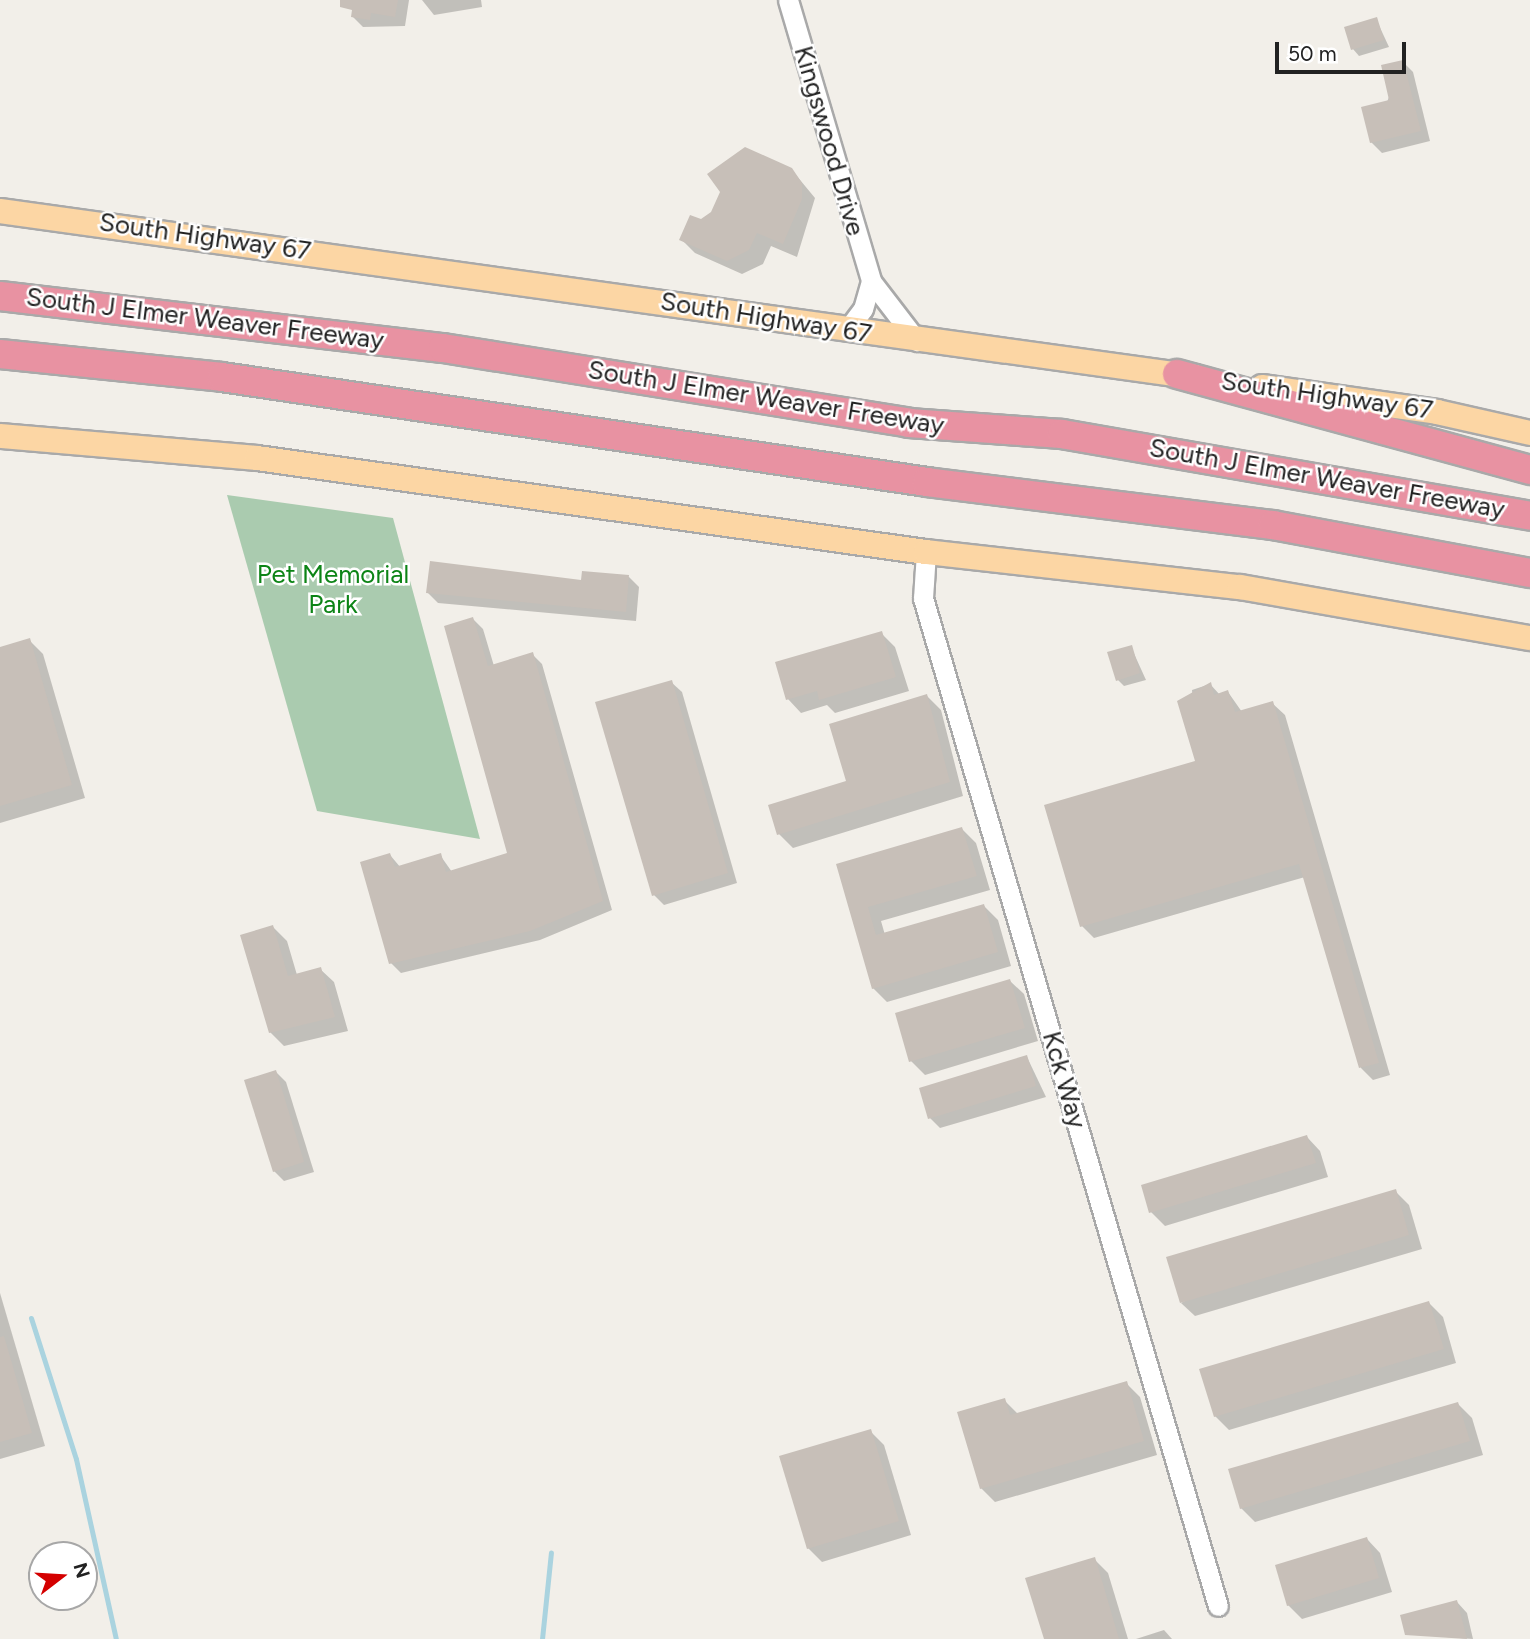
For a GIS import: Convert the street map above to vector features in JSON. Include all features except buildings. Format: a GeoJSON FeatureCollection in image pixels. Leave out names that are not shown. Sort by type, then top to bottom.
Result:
{"type":"FeatureCollection","features":[{"type":"Feature","properties":{"kind":"highway","name":"South J Elmer Weaver Freeway"},"geometry":{"type":"LineString","coordinates":[[0,296],[430,346],[909,423],[1062,434],[1530,516]]}},
{"type":"Feature","properties":{"kind":"highway","name":"South J Elmer Weaver Freeway"},"geometry":{"type":"LineString","coordinates":[[0,354],[222,377],[940,484],[1273,525],[1530,573]]}},
{"type":"Feature","properties":{"kind":"highway"},"geometry":{"type":"LineString","coordinates":[[1177,374],[1530,470]]}},
{"type":"Feature","properties":{"kind":"main road","name":"South Highway 67"},"geometry":{"type":"LineString","coordinates":[[0,212],[917,342],[1177,374],[1437,412],[1530,433]]}},
{"type":"Feature","properties":{"kind":"main road"},"geometry":{"type":"LineString","coordinates":[[0,436],[257,458],[926,552],[1240,587],[1530,638]]}},
{"type":"Feature","properties":{"kind":"street","name":"Kingswood Drive"},"geometry":{"type":"LineString","coordinates":[[788,0],[870,281],[917,342]]}},
{"type":"Feature","properties":{"kind":"street"},"geometry":{"type":"LineString","coordinates":[[846,330],[863,309],[870,281]]}},
{"type":"Feature","properties":{"kind":"street","name":"Kck Way"},"geometry":{"type":"LineString","coordinates":[[926,552],[923,598],[1218,1606]]}},
{"type":"Feature","properties":{"kind":"green space","name":"Pet Memorial Park"},"geometry":{"type":"Polygon","coordinates":[[[227,495],[393,518],[480,839],[317,811],[227,495]]]}},
{"type":"Feature","properties":{"kind":"waterway"},"geometry":{"type":"LineString","coordinates":[[31,1318],[76,1459],[116,1639]]}},
{"type":"Feature","properties":{"kind":"waterway"},"geometry":{"type":"LineString","coordinates":[[542,1639],[551,1552]]}}]}
